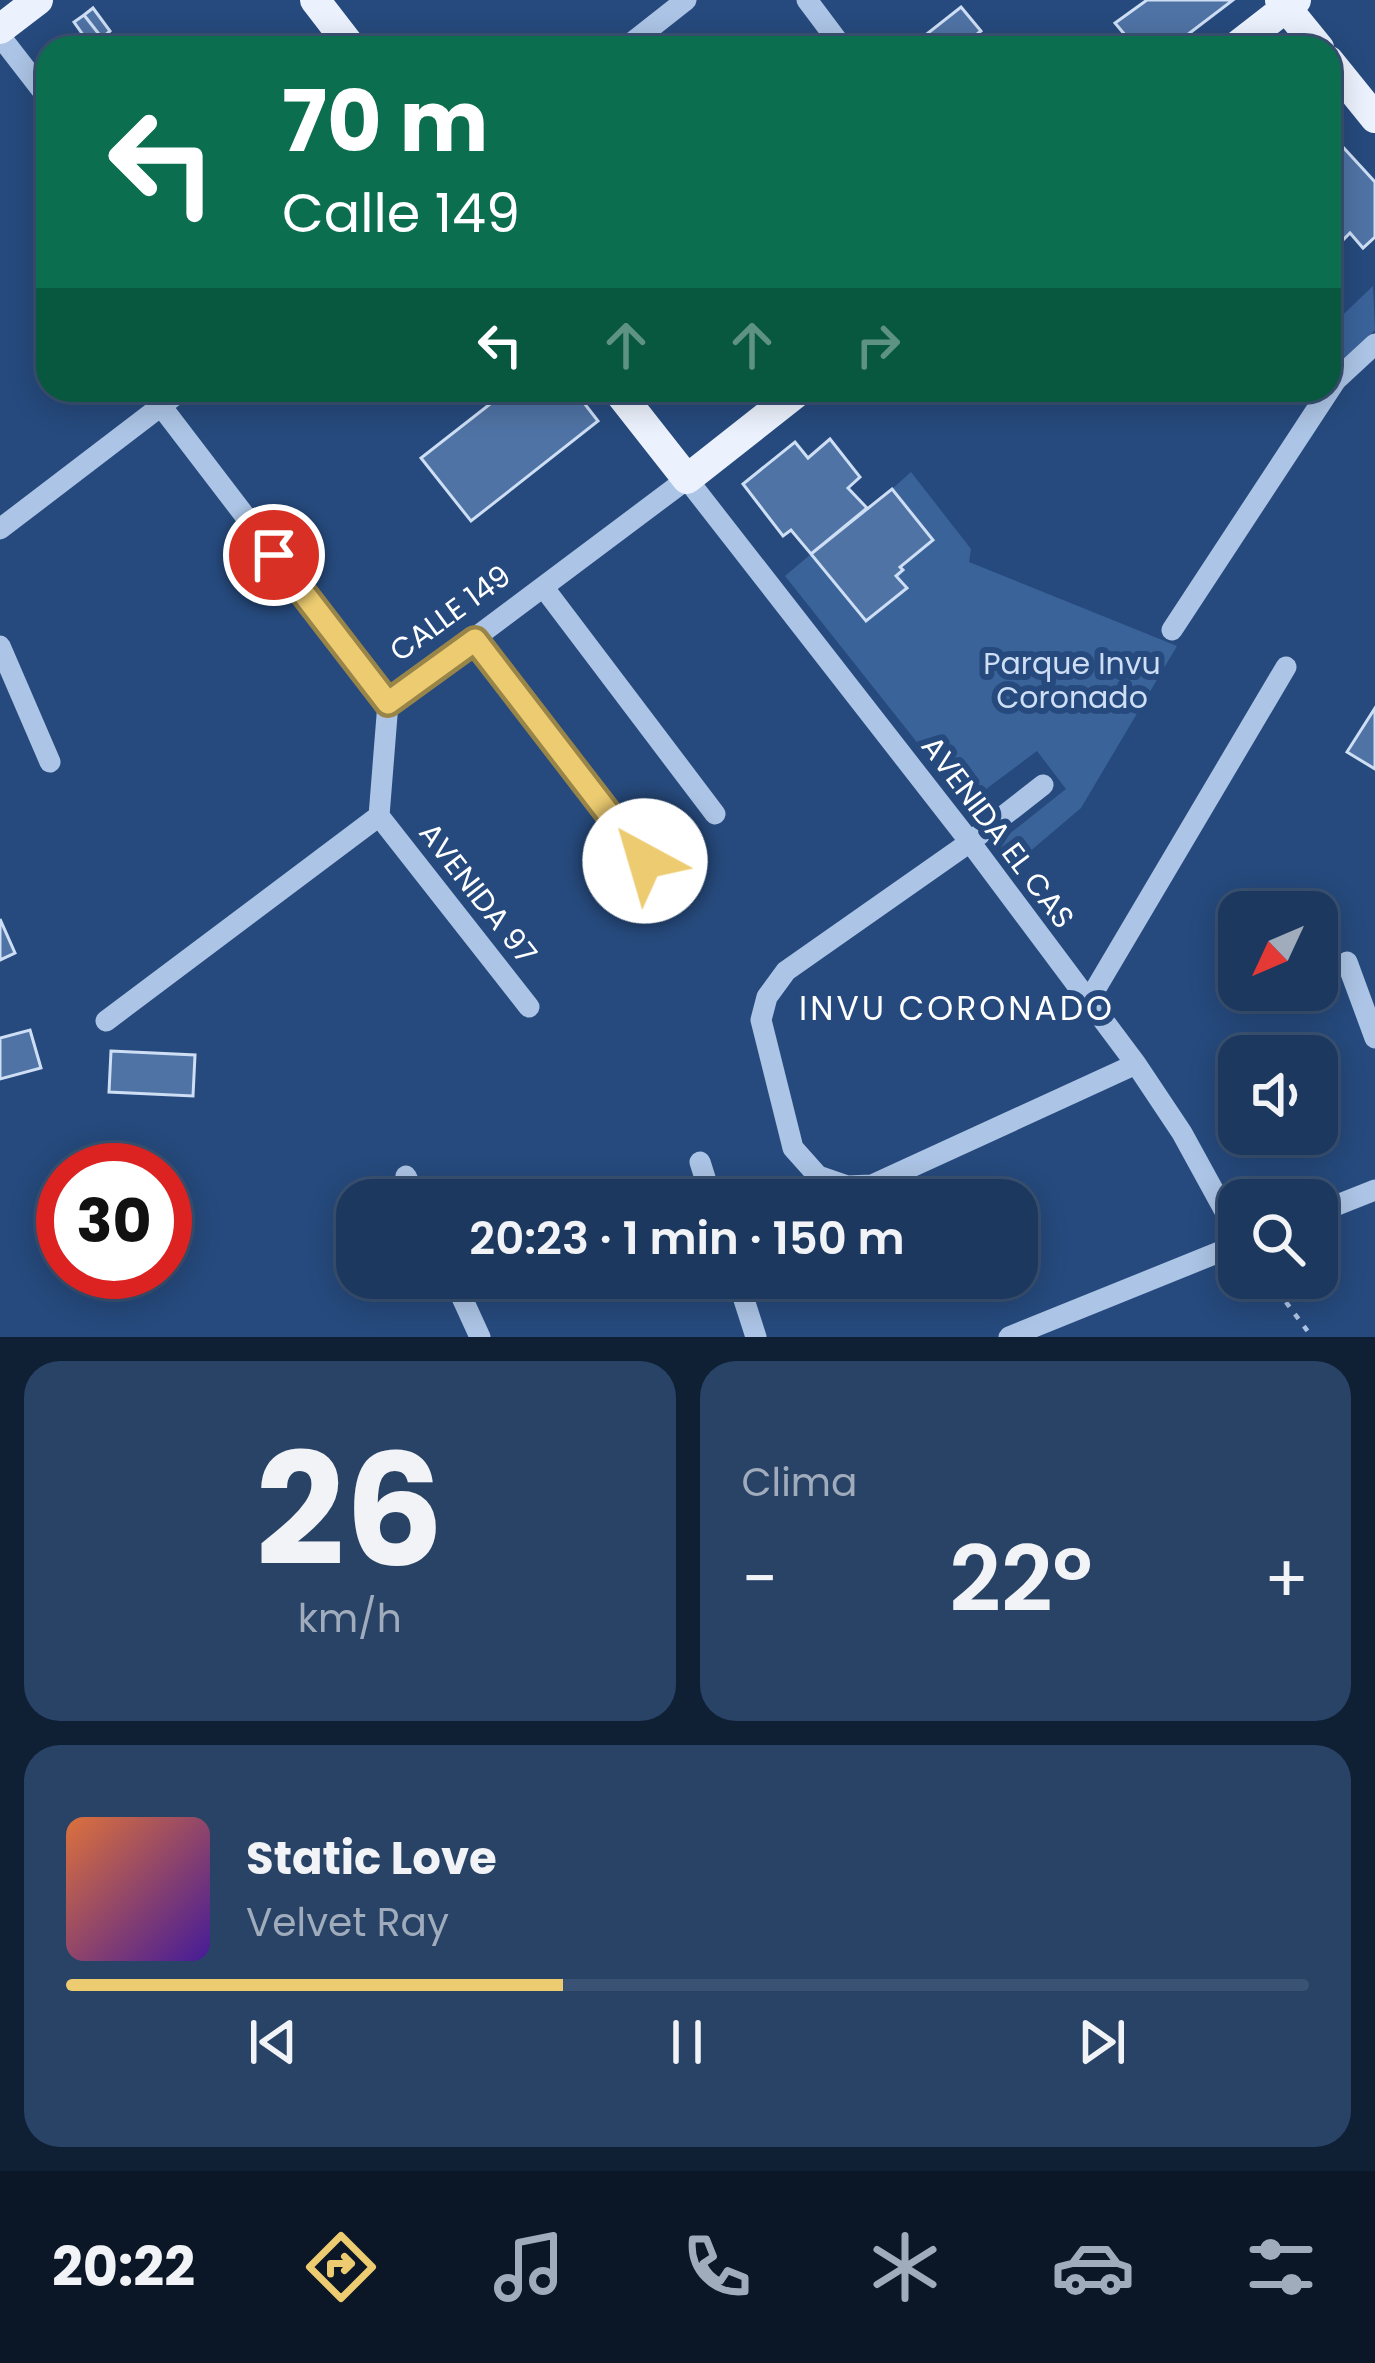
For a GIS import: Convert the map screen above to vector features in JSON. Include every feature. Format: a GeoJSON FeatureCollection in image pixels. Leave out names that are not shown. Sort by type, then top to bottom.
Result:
{"type":"FeatureCollection","features":[{"type":"Feature","properties":{"kind":"main road"},"geometry":{"type":"LineString","coordinates":[[0,33],[38,0]]}},
{"type":"Feature","properties":{"kind":"main road"},"geometry":{"type":"LineString","coordinates":[[315,0],[343,36]]}},
{"type":"Feature","properties":{"kind":"main road"},"geometry":{"type":"LineString","coordinates":[[1248,36],[1287,2],[1311,36]]}},
{"type":"Feature","properties":{"kind":"main road"},"geometry":{"type":"LineString","coordinates":[[1341,76],[1375,118]]}},
{"type":"Feature","properties":{"kind":"main road"},"geometry":{"type":"LineString","coordinates":[[626,402],[687,479]]}},
{"type":"Feature","properties":{"kind":"main road","name":"CALLE 149"},"geometry":{"type":"LineString","coordinates":[[687,479],[785,402]]}},
{"type":"Feature","properties":{"kind":"street"},"geometry":{"type":"LineString","coordinates":[[640,36],[686,0]]}},
{"type":"Feature","properties":{"kind":"street"},"geometry":{"type":"LineString","coordinates":[[807,0],[834,36]]}},
{"type":"Feature","properties":{"kind":"street"},"geometry":{"type":"LineString","coordinates":[[0,33],[36,82]]}},
{"type":"Feature","properties":{"kind":"street"},"geometry":{"type":"LineString","coordinates":[[1341,375],[1375,344]]}},
{"type":"Feature","properties":{"kind":"street"},"geometry":{"type":"LineString","coordinates":[[0,529],[166,402]]}},
{"type":"Feature","properties":{"kind":"street"},"geometry":{"type":"LineString","coordinates":[[1172,630],[1322,402]]}},
{"type":"Feature","properties":{"kind":"street"},"geometry":{"type":"LineString","coordinates":[[161,406],[388,703]]}},
{"type":"Feature","properties":{"kind":"street","name":"CALLE 149"},"geometry":{"type":"LineString","coordinates":[[379,816],[388,703],[687,479]]}},
{"type":"Feature","properties":{"kind":"street","name":"AVENIDA EL CAS"},"geometry":{"type":"LineString","coordinates":[[687,479],[1089,1000],[1182,1133],[1218,1201]]}},
{"type":"Feature","properties":{"kind":"street"},"geometry":{"type":"LineString","coordinates":[[544,588],[715,814]]}},
{"type":"Feature","properties":{"kind":"street"},"geometry":{"type":"LineString","coordinates":[[475,640],[645,861]]}},
{"type":"Feature","properties":{"kind":"street"},"geometry":{"type":"LineString","coordinates":[[0,646],[50,762]]}},
{"type":"Feature","properties":{"kind":"street"},"geometry":{"type":"LineString","coordinates":[[1089,1000],[1286,668]]}},
{"type":"Feature","properties":{"kind":"street"},"geometry":{"type":"LineString","coordinates":[[1043,785],[786,971],[767,997],[761,1020],[793,1148],[818,1177],[847,1186],[872,1185],[1136,1064]]}},
{"type":"Feature","properties":{"kind":"street"},"geometry":{"type":"LineString","coordinates":[[106,1021],[379,816]]}},
{"type":"Feature","properties":{"kind":"street","name":"AVENIDA 97"},"geometry":{"type":"LineString","coordinates":[[379,816],[529,1007]]}},
{"type":"Feature","properties":{"kind":"street"},"geometry":{"type":"LineString","coordinates":[[1346,962],[1375,1038]]}},
{"type":"Feature","properties":{"kind":"street"},"geometry":{"type":"LineString","coordinates":[[700,1162],[705,1179]]}},
{"type":"Feature","properties":{"kind":"street"},"geometry":{"type":"LineString","coordinates":[[1338,1205],[1375,1190]]}},
{"type":"Feature","properties":{"kind":"street"},"geometry":{"type":"LineString","coordinates":[[1009,1337],[1042,1331],[1218,1250]]}},
{"type":"Feature","properties":{"kind":"street"},"geometry":{"type":"LineString","coordinates":[[463,1299],[480,1337]]}},
{"type":"Feature","properties":{"kind":"street"},"geometry":{"type":"LineString","coordinates":[[744,1299],[756,1337]]}},
{"type":"Feature","properties":{"kind":"path"},"geometry":{"type":"LineString","coordinates":[[1284,1299],[1312,1337]]}},
{"type":"Feature","properties":{"kind":"green space"},"geometry":{"type":"Polygon","coordinates":[[[1373,286],[1375,330],[1341,362],[1341,317],[1373,286]]]}},
{"type":"Feature","properties":{"kind":"green space","name":"Parque Invu Coronado"},"geometry":{"type":"Polygon","coordinates":[[[911,472],[971,549],[969,562],[1177,646],[1081,808],[1014,865],[998,843],[1066,789],[1037,751],[966,804],[785,576],[811,554],[866,621],[906,589],[896,576],[903,571],[900,567],[933,540],[892,489],[911,472]]]}},
{"type":"Feature","properties":{"kind":"building"},"geometry":{"type":"Polygon","coordinates":[[[1147,0],[1233,0],[1186,36],[1126,36],[1115,23],[1147,0]]]}},
{"type":"Feature","properties":{"kind":"building"},"geometry":{"type":"Polygon","coordinates":[[[961,7],[981,31],[975,36],[924,36],[961,7]]]}},
{"type":"Feature","properties":{"kind":"building"},"geometry":{"type":"Polygon","coordinates":[[[93,8],[110,31],[100,36],[84,15],[93,8]]]}},
{"type":"Feature","properties":{"kind":"building"},"geometry":{"type":"Polygon","coordinates":[[[84,15],[100,36],[84,36],[74,22],[84,15]]]}},
{"type":"Feature","properties":{"kind":"building"},"geometry":{"type":"Polygon","coordinates":[[[1341,147],[1375,182],[1375,237],[1363,248],[1350,233],[1341,242],[1341,147]]]}},
{"type":"Feature","properties":{"kind":"building"},"geometry":{"type":"Polygon","coordinates":[[[493,402],[583,402],[598,421],[471,521],[421,458],[493,402]]]}},
{"type":"Feature","properties":{"kind":"building"},"geometry":{"type":"Polygon","coordinates":[[[830,439],[860,477],[848,488],[867,508],[811,554],[791,530],[783,536],[743,484],[795,442],[808,458],[830,439]]]}},
{"type":"Feature","properties":{"kind":"building"},"geometry":{"type":"Polygon","coordinates":[[[892,489],[933,540],[900,567],[903,570],[896,576],[907,588],[866,621],[811,554],[892,489]]]}},
{"type":"Feature","properties":{"kind":"building"},"geometry":{"type":"Polygon","coordinates":[[[1375,708],[1375,769],[1347,752],[1375,708]]]}},
{"type":"Feature","properties":{"kind":"building"},"geometry":{"type":"Polygon","coordinates":[[[0,919],[15,953],[0,960],[0,919]]]}},
{"type":"Feature","properties":{"kind":"building"},"geometry":{"type":"Polygon","coordinates":[[[30,1030],[41,1068],[0,1079],[0,1038],[30,1030]]]}},
{"type":"Feature","properties":{"kind":"building"},"geometry":{"type":"Polygon","coordinates":[[[111,1051],[195,1055],[193,1096],[109,1092],[111,1051]]]}},
{"type":"Feature","properties":{"kind":"district","name":"INVU CORONADO"},"geometry":{"type":"Point","coordinates":[957,1008]}},
{"type":"Feature","properties":{"kind":"route"},"geometry":{"type":"LineString","coordinates":[[274,555],[388,703],[475,640],[645,861]]}}]}
